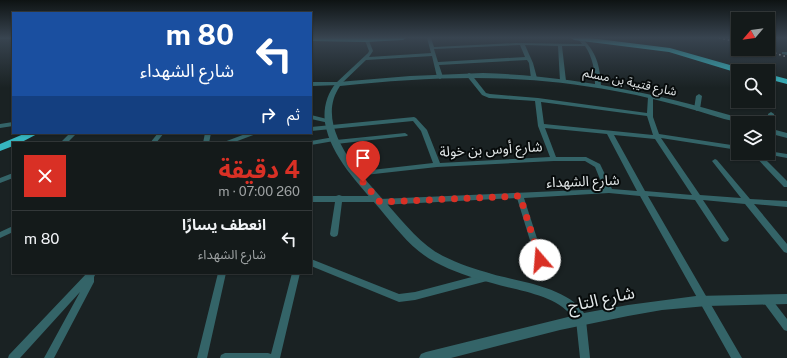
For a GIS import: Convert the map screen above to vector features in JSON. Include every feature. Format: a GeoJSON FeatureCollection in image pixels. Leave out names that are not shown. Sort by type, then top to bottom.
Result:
{"type":"FeatureCollection","features":[{"type":"Feature","properties":{"kind":"highway"},"geometry":{"type":"LineString","coordinates":[[686,55],[731,68]]}},
{"type":"Feature","properties":{"kind":"highway"},"geometry":{"type":"LineString","coordinates":[[702,55],[731,64]]}},
{"type":"Feature","properties":{"kind":"highway"},"geometry":{"type":"LineString","coordinates":[[775,78],[787,82]]}},
{"type":"Feature","properties":{"kind":"highway"},"geometry":{"type":"LineString","coordinates":[[775,82],[787,86]]}},
{"type":"Feature","properties":{"kind":"highway"},"geometry":{"type":"LineString","coordinates":[[14,142],[32,134]]}},
{"type":"Feature","properties":{"kind":"highway"},"geometry":{"type":"LineString","coordinates":[[24,142],[41,134]]}},
{"type":"Feature","properties":{"kind":"highway"},"geometry":{"type":"LineString","coordinates":[[0,148],[12,143]]}},
{"type":"Feature","properties":{"kind":"highway"},"geometry":{"type":"LineString","coordinates":[[0,152],[12,147]]}},
{"type":"Feature","properties":{"kind":"street"},"geometry":{"type":"LineString","coordinates":[[369,55],[338,84],[330,97],[329,124],[335,141],[345,159],[378,201],[401,226],[432,255],[447,263],[487,277],[549,294],[571,307],[581,320],[585,358]]}},
{"type":"Feature","properties":{"kind":"street"},"geometry":{"type":"LineString","coordinates":[[366,59],[424,55]]}},
{"type":"Feature","properties":{"kind":"street"},"geometry":{"type":"LineString","coordinates":[[434,55],[440,76]]}},
{"type":"Feature","properties":{"kind":"street"},"geometry":{"type":"LineString","coordinates":[[527,55],[534,78]]}},
{"type":"Feature","properties":{"kind":"street"},"geometry":{"type":"LineString","coordinates":[[561,55],[564,81]]}},
{"type":"Feature","properties":{"kind":"street"},"geometry":{"type":"LineString","coordinates":[[592,55],[596,62],[598,85]]}},
{"type":"Feature","properties":{"kind":"street"},"geometry":{"type":"LineString","coordinates":[[437,64],[528,58]]}},
{"type":"Feature","properties":{"kind":"street"},"geometry":{"type":"LineString","coordinates":[[469,75],[484,94],[489,96],[538,100],[649,115]]}},
{"type":"Feature","properties":{"kind":"street","name":"شارع قتيبة بن مسلم"},"geometry":{"type":"LineString","coordinates":[[338,84],[469,75],[534,78],[598,85],[696,108],[731,118]]}},
{"type":"Feature","properties":{"kind":"street"},"geometry":{"type":"LineString","coordinates":[[312,84],[338,84]]}},
{"type":"Feature","properties":{"kind":"street"},"geometry":{"type":"LineString","coordinates":[[696,108],[699,96]]}},
{"type":"Feature","properties":{"kind":"street"},"geometry":{"type":"LineString","coordinates":[[651,97],[649,115],[656,136],[725,239]]}},
{"type":"Feature","properties":{"kind":"street"},"geometry":{"type":"LineString","coordinates":[[538,100],[541,126],[554,159]]}},
{"type":"Feature","properties":{"kind":"street"},"geometry":{"type":"LineString","coordinates":[[312,117],[329,124]]}},
{"type":"Feature","properties":{"kind":"street"},"geometry":{"type":"LineString","coordinates":[[312,129],[329,124],[414,119],[424,130],[437,165]]}},
{"type":"Feature","properties":{"kind":"street"},"geometry":{"type":"LineString","coordinates":[[0,126],[12,124]]}},
{"type":"Feature","properties":{"kind":"street"},"geometry":{"type":"LineString","coordinates":[[541,126],[656,136],[731,147]]}},
{"type":"Feature","properties":{"kind":"street"},"geometry":{"type":"LineString","coordinates":[[775,132],[787,136]]}},
{"type":"Feature","properties":{"kind":"street"},"geometry":{"type":"LineString","coordinates":[[610,133],[631,174],[737,358]]}},
{"type":"Feature","properties":{"kind":"street"},"geometry":{"type":"LineString","coordinates":[[64,142],[73,134]]}},
{"type":"Feature","properties":{"kind":"street"},"geometry":{"type":"LineString","coordinates":[[154,142],[160,134]]}},
{"type":"Feature","properties":{"kind":"street"},"geometry":{"type":"LineString","coordinates":[[229,142],[251,134]]}},
{"type":"Feature","properties":{"kind":"street"},"geometry":{"type":"LineString","coordinates":[[312,143],[405,135]]}},
{"type":"Feature","properties":{"kind":"street"},"geometry":{"type":"LineString","coordinates":[[775,154],[787,156]]}},
{"type":"Feature","properties":{"kind":"street","name":"شارع أوس بن خولة"},"geometry":{"type":"LineString","coordinates":[[356,174],[437,165],[554,159],[586,159],[592,161],[598,166],[609,191]]}},
{"type":"Feature","properties":{"kind":"street"},"geometry":{"type":"LineString","coordinates":[[762,160],[787,185]]}},
{"type":"Feature","properties":{"kind":"street"},"geometry":{"type":"LineString","coordinates":[[715,161],[787,250]]}},
{"type":"Feature","properties":{"kind":"street"},"geometry":{"type":"LineString","coordinates":[[0,181],[12,175]]}},
{"type":"Feature","properties":{"kind":"street","name":"شارع الشهداء"},"geometry":{"type":"LineString","coordinates":[[312,198],[339,198],[378,201],[609,191],[787,204]]}},
{"type":"Feature","properties":{"kind":"street"},"geometry":{"type":"LineString","coordinates":[[520,196],[540,260]]}},
{"type":"Feature","properties":{"kind":"street"},"geometry":{"type":"LineString","coordinates":[[334,234],[339,198]]}},
{"type":"Feature","properties":{"kind":"street"},"geometry":{"type":"LineString","coordinates":[[0,235],[12,229]]}},
{"type":"Feature","properties":{"kind":"street"},"geometry":{"type":"LineString","coordinates":[[312,262],[399,298],[415,296],[487,277]]}},
{"type":"Feature","properties":{"kind":"street"},"geometry":{"type":"LineString","coordinates":[[202,358],[222,274]]}},
{"type":"Feature","properties":{"kind":"street"},"geometry":{"type":"LineString","coordinates":[[275,358],[296,274]]}},
{"type":"Feature","properties":{"kind":"street"},"geometry":{"type":"LineString","coordinates":[[13,358],[90,275]]}},
{"type":"Feature","properties":{"kind":"street"},"geometry":{"type":"LineString","coordinates":[[49,358],[90,282],[90,275]]}},
{"type":"Feature","properties":{"kind":"street","name":"شارع التاج"},"geometry":{"type":"LineString","coordinates":[[426,358],[581,320],[637,309],[703,301],[787,299]]}},
{"type":"Feature","properties":{"kind":"street"},"geometry":{"type":"LineString","coordinates":[[767,300],[787,327]]}},
{"type":"Feature","properties":{"kind":"street"},"geometry":{"type":"LineString","coordinates":[[225,358],[268,358]]}},
{"type":"Feature","properties":{"kind":"railway"},"geometry":{"type":"LineString","coordinates":[[780,55],[787,57]]}},
{"type":"Feature","properties":{"kind":"route"},"geometry":{"type":"LineString","coordinates":[[363,182],[380,202],[520,196],[540,260]]}}]}
